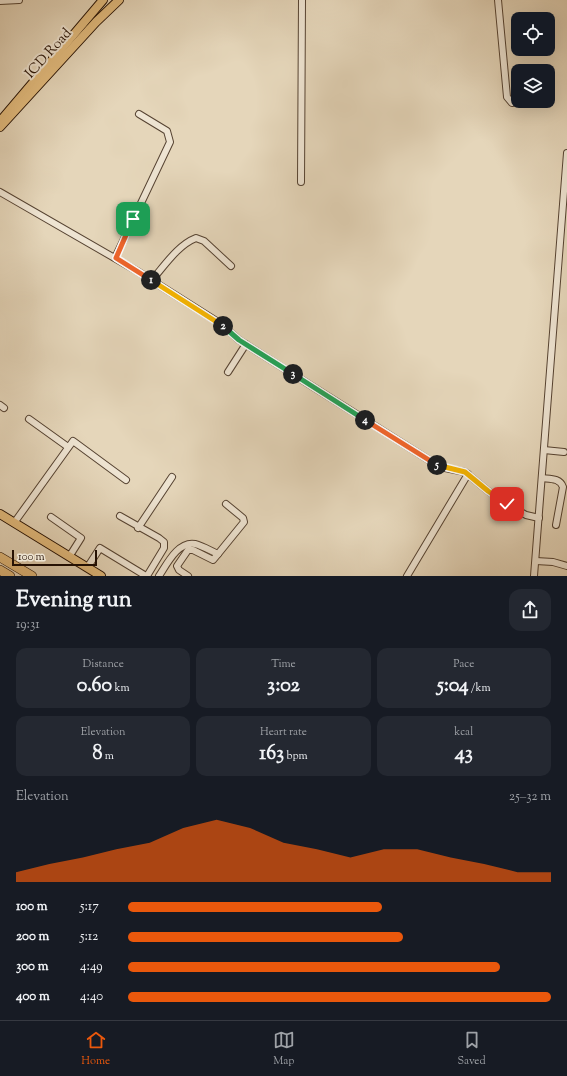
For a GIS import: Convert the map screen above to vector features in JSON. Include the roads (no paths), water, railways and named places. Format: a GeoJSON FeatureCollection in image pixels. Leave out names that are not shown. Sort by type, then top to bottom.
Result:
{"type":"FeatureCollection","features":[{"type":"Feature","properties":{"kind":"highway"},"geometry":{"type":"LineString","coordinates":[[0,557],[32,576]]}},
{"type":"Feature","properties":{"kind":"highway"},"geometry":{"type":"LineString","coordinates":[[0,570],[10,576]]}},
{"type":"Feature","properties":{"kind":"main road","name":"ICD Road"},"geometry":{"type":"LineString","coordinates":[[0,121],[103,0]]}},
{"type":"Feature","properties":{"kind":"main road","name":"ICD Road"},"geometry":{"type":"LineString","coordinates":[[0,127],[117,0]]}},
{"type":"Feature","properties":{"kind":"main road"},"geometry":{"type":"LineString","coordinates":[[0,514],[101,576]]}},
{"type":"Feature","properties":{"kind":"lane"},"geometry":{"type":"LineString","coordinates":[[0,1],[19,0]]}},
{"type":"Feature","properties":{"kind":"lane"},"geometry":{"type":"LineString","coordinates":[[301,182],[302,0]]}},
{"type":"Feature","properties":{"kind":"lane"},"geometry":{"type":"LineString","coordinates":[[498,0],[507,97],[511,102]]}},
{"type":"Feature","properties":{"kind":"lane"},"geometry":{"type":"LineString","coordinates":[[116,258],[170,142],[167,131],[139,114]]}},
{"type":"Feature","properties":{"kind":"lane"},"geometry":{"type":"LineString","coordinates":[[534,576],[566,196],[567,153]]}},
{"type":"Feature","properties":{"kind":"lane"},"geometry":{"type":"LineString","coordinates":[[0,192],[152,280],[221,324],[246,344],[440,467],[460,470],[468,474],[488,491],[507,504],[526,515],[539,518]]}},
{"type":"Feature","properties":{"kind":"lane"},"geometry":{"type":"LineString","coordinates":[[152,280],[188,240],[196,238],[204,241],[232,266]]}},
{"type":"Feature","properties":{"kind":"lane"},"geometry":{"type":"LineString","coordinates":[[228,372],[246,344]]}},
{"type":"Feature","properties":{"kind":"lane"},"geometry":{"type":"LineString","coordinates":[[29,418],[68,447]]}},
{"type":"Feature","properties":{"kind":"lane"},"geometry":{"type":"LineString","coordinates":[[14,523],[73,441],[126,480]]}},
{"type":"Feature","properties":{"kind":"lane"},"geometry":{"type":"LineString","coordinates":[[544,450],[564,452]]}},
{"type":"Feature","properties":{"kind":"lane"},"geometry":{"type":"LineString","coordinates":[[407,576],[468,474]]}},
{"type":"Feature","properties":{"kind":"lane"},"geometry":{"type":"LineString","coordinates":[[138,528],[172,477]]}},
{"type":"Feature","properties":{"kind":"lane"},"geometry":{"type":"LineString","coordinates":[[542,478],[558,480],[562,483],[563,487],[556,525]]}},
{"type":"Feature","properties":{"kind":"lane"},"geometry":{"type":"LineString","coordinates":[[188,576],[179,570],[177,566],[188,550],[193,550],[213,560],[244,522],[243,518],[226,504]]}},
{"type":"Feature","properties":{"kind":"lane"},"geometry":{"type":"LineString","coordinates":[[88,568],[100,548],[146,576],[165,545],[159,538],[138,528],[120,516]]}},
{"type":"Feature","properties":{"kind":"lane"},"geometry":{"type":"LineString","coordinates":[[52,517],[80,538],[69,557]]}},
{"type":"Feature","properties":{"kind":"lane"},"geometry":{"type":"LineString","coordinates":[[159,576],[172,556],[186,546],[196,544],[218,554]]}},
{"type":"Feature","properties":{"kind":"lane"},"geometry":{"type":"LineString","coordinates":[[536,561],[553,562],[567,566]]}}]}
